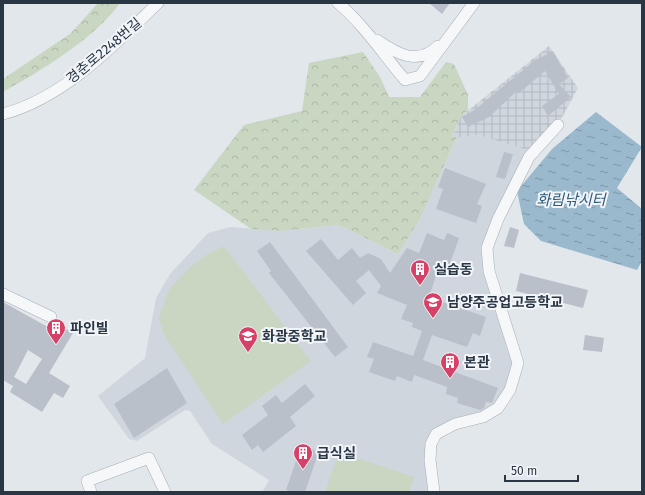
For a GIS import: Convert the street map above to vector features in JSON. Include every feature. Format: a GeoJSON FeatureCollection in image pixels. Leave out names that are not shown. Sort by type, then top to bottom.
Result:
{"type":"FeatureCollection","features":[{"type":"Feature","properties":{"kind":"street","name":"경춘로2248번길"},"geometry":{"type":"LineString","coordinates":[[3,114],[17,110],[75,79],[158,3]]}},
{"type":"Feature","properties":{"kind":"street"},"geometry":{"type":"LineString","coordinates":[[338,3],[351,14],[369,34],[405,80],[420,76],[474,3]]}},
{"type":"Feature","properties":{"kind":"street"},"geometry":{"type":"LineString","coordinates":[[369,34],[403,55],[419,57],[431,53],[452,33]]}},
{"type":"Feature","properties":{"kind":"street"},"geometry":{"type":"LineString","coordinates":[[434,492],[430,460],[431,444],[436,434],[455,424],[484,417],[498,408],[510,390],[518,363],[489,271],[487,248],[498,219],[529,157],[558,125]]}},
{"type":"Feature","properties":{"kind":"street"},"geometry":{"type":"LineString","coordinates":[[3,294],[51,316]]}},
{"type":"Feature","properties":{"kind":"street"},"geometry":{"type":"LineString","coordinates":[[91,492],[87,481],[149,458],[164,492]]}},
{"type":"Feature","properties":{"kind":"shaded area"},"geometry":{"type":"Polygon","coordinates":[[[549,46],[578,88],[558,125],[534,152],[478,135],[452,138],[460,117],[549,46]]]}},
{"type":"Feature","properties":{"kind":"shaded area"},"geometry":{"type":"Polygon","coordinates":[[[478,135],[534,152],[487,248],[518,363],[498,408],[436,434],[434,492],[262,492],[269,480],[212,444],[190,411],[185,410],[137,441],[129,439],[98,396],[145,358],[156,298],[170,274],[208,233],[230,227],[280,231],[339,225],[398,254],[420,219],[457,137],[478,135]]]}},
{"type":"Feature","properties":{"kind":"green space"},"geometry":{"type":"Polygon","coordinates":[[[98,3],[120,3],[96,29],[82,41],[50,64],[3,92],[3,79],[71,33],[98,3]]]}},
{"type":"Feature","properties":{"kind":"green space"},"geometry":{"type":"Polygon","coordinates":[[[363,52],[380,77],[389,97],[420,97],[446,62],[454,64],[468,95],[468,110],[460,117],[452,137],[457,137],[420,219],[398,254],[339,225],[280,231],[251,229],[194,190],[244,125],[302,111],[309,63],[363,52]]]}},
{"type":"Feature","properties":{"kind":"green space"},"geometry":{"type":"Polygon","coordinates":[[[224,246],[311,361],[223,424],[163,333],[159,318],[169,290],[187,270],[206,255],[224,246]]]}},
{"type":"Feature","properties":{"kind":"green space"},"geometry":{"type":"Polygon","coordinates":[[[339,452],[414,477],[409,492],[325,492],[339,452]]]}},
{"type":"Feature","properties":{"kind":"water","name":"화림낚시터"},"geometry":{"type":"Polygon","coordinates":[[[596,112],[642,147],[617,188],[642,209],[642,261],[637,270],[541,241],[524,224],[517,191],[552,149],[596,112]]]}},
{"type":"Feature","properties":{"kind":"building"},"geometry":{"type":"Polygon","coordinates":[[[429,3],[450,3],[442,14],[429,3]]]}},
{"type":"Feature","properties":{"kind":"building"},"geometry":{"type":"Polygon","coordinates":[[[553,51],[568,78],[559,84],[571,97],[548,116],[542,106],[559,94],[545,71],[519,93],[517,91],[489,117],[468,127],[462,117],[476,109],[534,61],[553,51]]]}},
{"type":"Feature","properties":{"kind":"building"},"geometry":{"type":"Polygon","coordinates":[[[504,152],[513,154],[505,179],[496,177],[504,152]]]}},
{"type":"Feature","properties":{"kind":"building"},"geometry":{"type":"Polygon","coordinates":[[[445,168],[486,184],[477,204],[482,206],[476,223],[436,209],[443,189],[438,187],[445,168]]]}},
{"type":"Feature","properties":{"kind":"building"},"geometry":{"type":"Polygon","coordinates":[[[510,227],[519,230],[514,248],[504,246],[510,227]]]}},
{"type":"Feature","properties":{"kind":"building"},"geometry":{"type":"Polygon","coordinates":[[[427,233],[444,240],[447,233],[459,238],[446,275],[437,273],[429,297],[486,317],[480,336],[473,333],[467,347],[432,335],[423,360],[498,388],[492,403],[486,402],[484,408],[480,410],[457,403],[458,398],[446,394],[447,387],[414,375],[412,382],[397,376],[395,381],[369,372],[374,359],[367,357],[373,342],[413,356],[422,331],[412,327],[413,323],[401,319],[407,305],[377,293],[381,286],[369,270],[356,281],[366,293],[353,305],[306,251],[321,239],[338,260],[352,248],[360,258],[368,253],[381,259],[390,273],[407,248],[419,253],[427,233]]]}},
{"type":"Feature","properties":{"kind":"building"},"geometry":{"type":"Polygon","coordinates":[[[270,242],[348,347],[335,357],[269,273],[271,271],[257,251],[270,242]]]}},
{"type":"Feature","properties":{"kind":"building"},"geometry":{"type":"Polygon","coordinates":[[[520,273],[588,290],[583,308],[516,291],[520,273]]]}},
{"type":"Feature","properties":{"kind":"building"},"geometry":{"type":"Polygon","coordinates":[[[3,302],[55,331],[59,325],[73,333],[49,373],[70,386],[63,398],[54,393],[42,412],[10,392],[13,386],[3,380],[3,302]],[[28,350],[14,377],[26,384],[42,359],[28,350]]]}},
{"type":"Feature","properties":{"kind":"building"},"geometry":{"type":"Polygon","coordinates":[[[585,335],[604,338],[602,352],[583,350],[585,335]]]}},
{"type":"Feature","properties":{"kind":"building"},"geometry":{"type":"Polygon","coordinates":[[[167,368],[187,403],[134,438],[114,404],[167,368]]]}},
{"type":"Feature","properties":{"kind":"building"},"geometry":{"type":"Polygon","coordinates":[[[305,384],[315,396],[290,417],[296,426],[263,452],[258,445],[252,450],[242,435],[268,415],[262,406],[276,395],[282,403],[305,384]]]}},
{"type":"Feature","properties":{"kind":"building","name":"급식실"},"geometry":{"type":"Polygon","coordinates":[[[301,446],[319,451],[305,492],[294,492],[286,490],[301,446]]]}},
{"type":"Feature","properties":{"kind":"place","name":"실습동"},"geometry":{"type":"Point","coordinates":[420,286]}},
{"type":"Feature","properties":{"kind":"place","name":"남양주공업고등학교"},"geometry":{"type":"Point","coordinates":[433,319]}},
{"type":"Feature","properties":{"kind":"place","name":"파인빌"},"geometry":{"type":"Point","coordinates":[56,345]}},
{"type":"Feature","properties":{"kind":"place","name":"화광중학교"},"geometry":{"type":"Point","coordinates":[248,353]}},
{"type":"Feature","properties":{"kind":"place","name":"본관"},"geometry":{"type":"Point","coordinates":[450,379]}},
{"type":"Feature","properties":{"kind":"place","name":"급식실"},"geometry":{"type":"Point","coordinates":[303,470]}}]}
